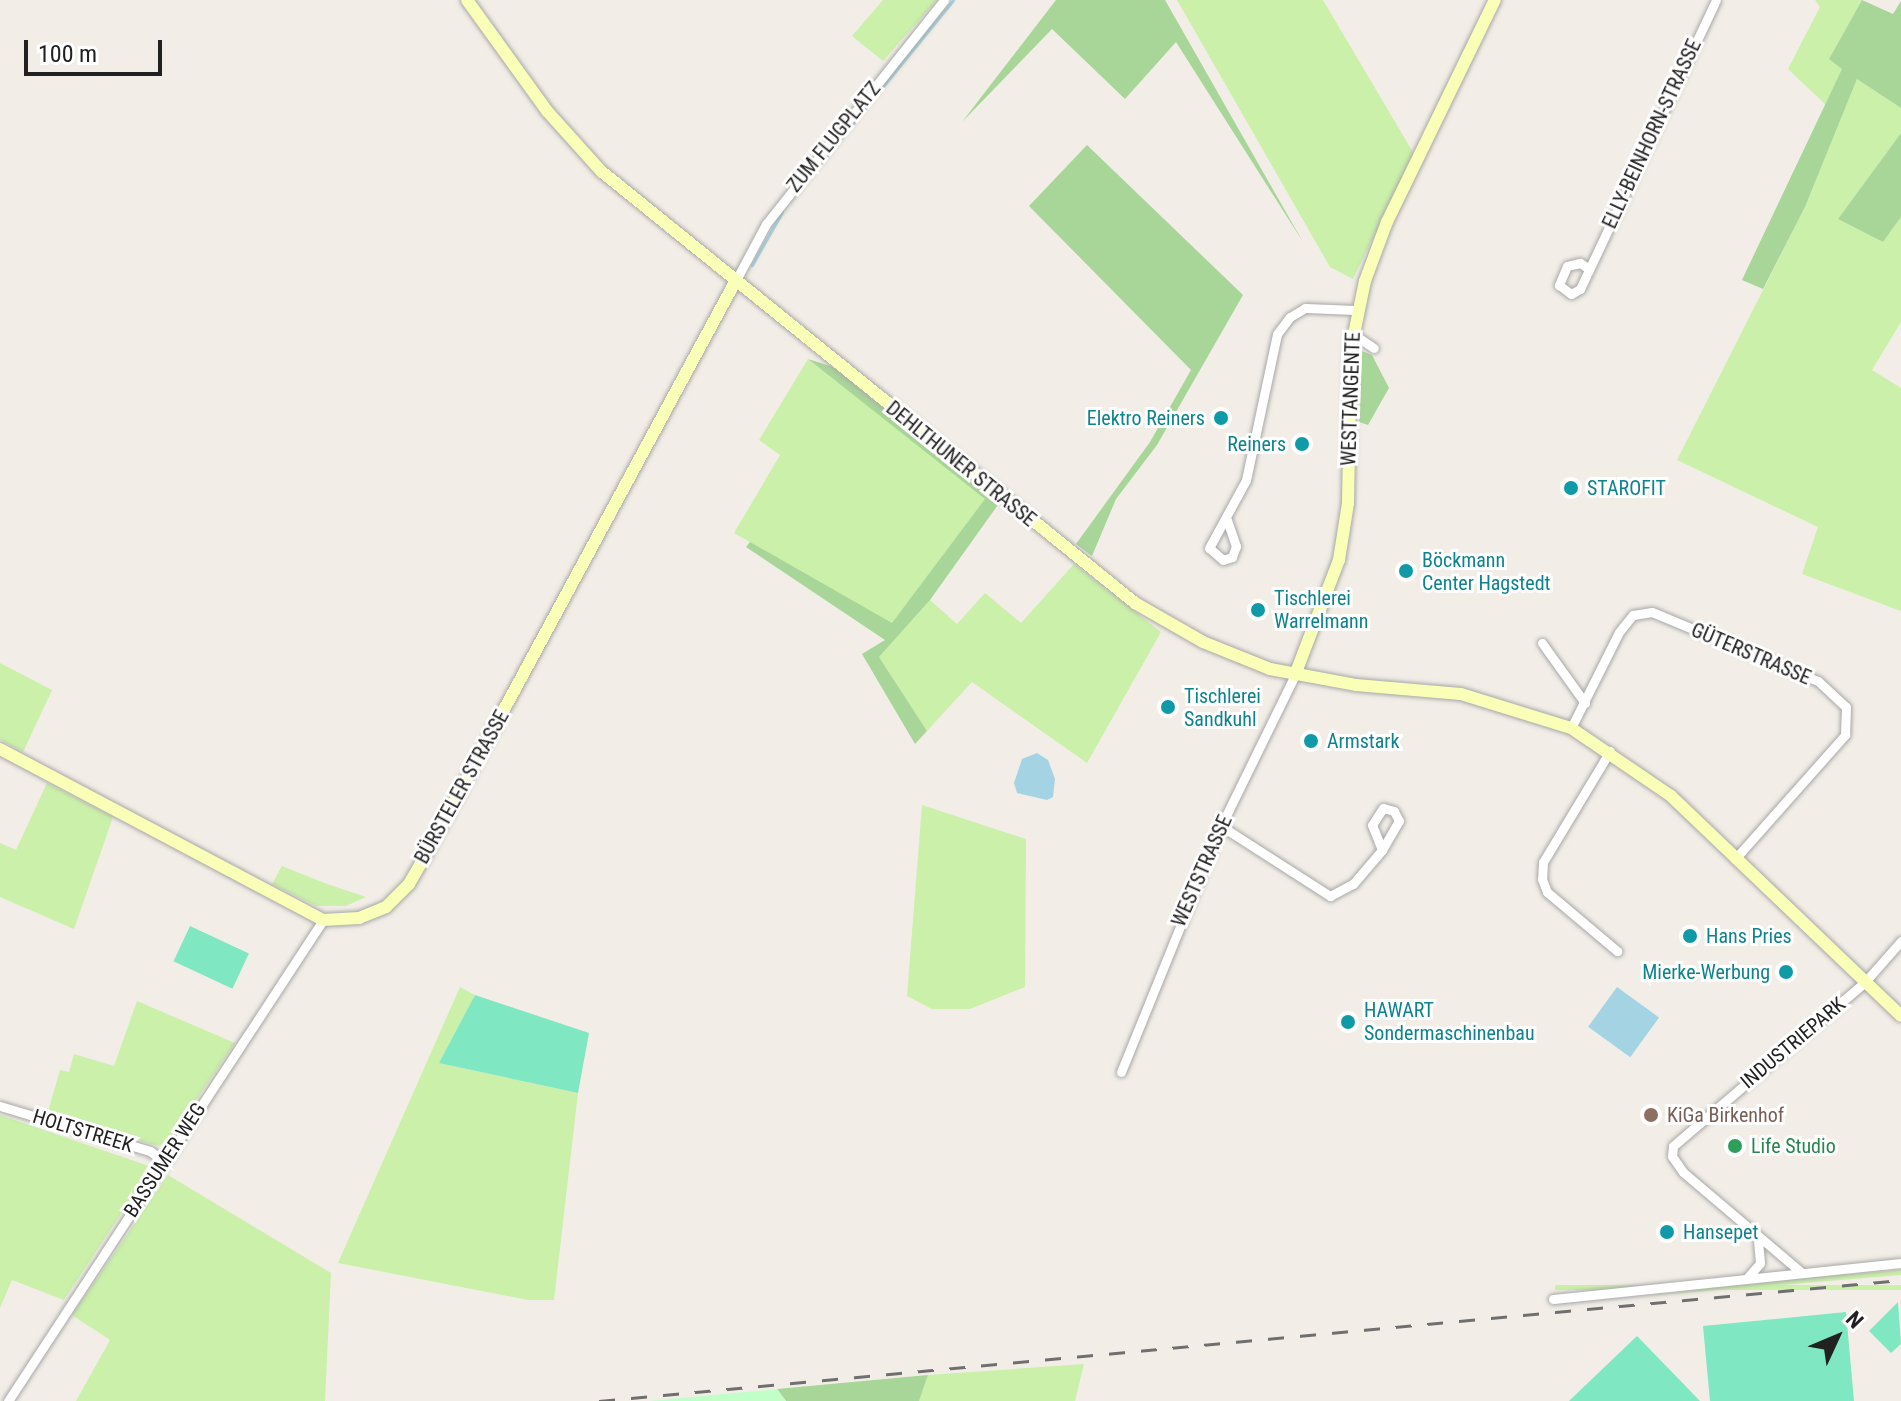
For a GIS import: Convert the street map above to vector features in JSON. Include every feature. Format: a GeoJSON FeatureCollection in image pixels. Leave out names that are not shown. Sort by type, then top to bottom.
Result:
{"type":"FeatureCollection","features":[{"type":"Feature","properties":{"kind":"street","name":"DEHLTHUNER STRASSE"},"geometry":{"type":"LineString","coordinates":[[467,0],[585,155],[735,282],[1135,603],[1228,655],[1295,675],[1461,694],[1506,704],[1571,728],[1610,751],[1671,796],[1901,1016]]}},
{"type":"Feature","properties":{"kind":"street","name":"ZUM FLUGPLATZ"},"geometry":{"type":"LineString","coordinates":[[735,282],[782,202],[944,0]]}},
{"type":"Feature","properties":{"kind":"street","name":"WESTTANGENTE"},"geometry":{"type":"LineString","coordinates":[[1295,675],[1339,560],[1348,503],[1356,310],[1387,222],[1495,0]]}},
{"type":"Feature","properties":{"kind":"street","name":"ELLY-BEINHORN-STRASSE"},"geometry":{"type":"LineString","coordinates":[[1589,269],[1716,0]]}},
{"type":"Feature","properties":{"kind":"street","name":"BÜRSTELER STRASSE"},"geometry":{"type":"LineString","coordinates":[[323,920],[378,911],[409,884],[735,282]]}},
{"type":"Feature","properties":{"kind":"street"},"geometry":{"type":"LineString","coordinates":[[1227,520],[1259,437],[1277,334],[1305,308],[1356,310]]}},
{"type":"Feature","properties":{"kind":"street"},"geometry":{"type":"LineString","coordinates":[[1353,334],[1374,348]]}},
{"type":"Feature","properties":{"kind":"street","name":"GÜTERSTRASSE"},"geometry":{"type":"LineString","coordinates":[[1571,728],[1619,632],[1633,615],[1652,612],[1789,668],[1836,696],[1846,707],[1845,735],[1735,859]]}},
{"type":"Feature","properties":{"kind":"street"},"geometry":{"type":"LineString","coordinates":[[1542,643],[1585,703]]}},
{"type":"Feature","properties":{"kind":"street","name":"WESTSTRASSE"},"geometry":{"type":"LineString","coordinates":[[1121,1072],[1221,826],[1295,675]]}},
{"type":"Feature","properties":{"kind":"street"},"geometry":{"type":"LineString","coordinates":[[0,749],[323,920]]}},
{"type":"Feature","properties":{"kind":"street"},"geometry":{"type":"LineString","coordinates":[[1610,751],[1543,862],[1542,879],[1547,892],[1617,951]]}},
{"type":"Feature","properties":{"kind":"street"},"geometry":{"type":"LineString","coordinates":[[1221,826],[1330,896],[1353,884],[1382,850]]}},
{"type":"Feature","properties":{"kind":"street","name":"BASSUMER WEG"},"geometry":{"type":"LineString","coordinates":[[8,1401],[323,920]]}},
{"type":"Feature","properties":{"kind":"street"},"geometry":{"type":"LineString","coordinates":[[1864,983],[1901,941]]}},
{"type":"Feature","properties":{"kind":"street","name":"INDUSTRIEPARK"},"geometry":{"type":"LineString","coordinates":[[1802,1273],[1755,1237],[1675,1164],[1673,1146],[1864,983]]}},
{"type":"Feature","properties":{"kind":"street","name":"HOLTSTREEK"},"geometry":{"type":"LineString","coordinates":[[0,1106],[150,1151],[164,1161]]}},
{"type":"Feature","properties":{"kind":"street"},"geometry":{"type":"LineString","coordinates":[[1748,1277],[1762,1251],[1755,1237]]}},
{"type":"Feature","properties":{"kind":"street"},"geometry":{"type":"LineString","coordinates":[[1553,1299],[1901,1263]]}},
{"type":"Feature","properties":{"kind":"green space"},"geometry":{"type":"Polygon","coordinates":[[[883,0],[937,0],[883,61],[852,36],[883,0]]]}},
{"type":"Feature","properties":{"kind":"green space"},"geometry":{"type":"Polygon","coordinates":[[[1056,0],[1165,0],[1303,242],[1176,42],[1125,99],[1052,29],[962,122],[1056,0]]]}},
{"type":"Feature","properties":{"kind":"green space"},"geometry":{"type":"Polygon","coordinates":[[[1177,0],[1323,0],[1414,154],[1353,279],[1330,267],[1177,0]]]}},
{"type":"Feature","properties":{"kind":"green space"},"geometry":{"type":"Polygon","coordinates":[[[1815,0],[1862,0],[1829,59],[1843,69],[1826,105],[1788,69],[1820,7],[1815,0]]]}},
{"type":"Feature","properties":{"kind":"green space"},"geometry":{"type":"Polygon","coordinates":[[[1862,0],[1893,14],[1901,1],[1901,108],[1857,79],[1805,207],[1763,289],[1742,280],[1842,69],[1829,59],[1862,0]]]}},
{"type":"Feature","properties":{"kind":"green space"},"geometry":{"type":"Polygon","coordinates":[[[1857,79],[1901,108],[1901,133],[1838,219],[1883,242],[1901,217],[1901,322],[1872,370],[1901,388],[1901,611],[1802,574],[1818,527],[1677,460],[1805,207],[1857,79]]]}},
{"type":"Feature","properties":{"kind":"green space"},"geometry":{"type":"Polygon","coordinates":[[[1901,133],[1901,217],[1883,242],[1838,219],[1901,133]]]}},
{"type":"Feature","properties":{"kind":"green space"},"geometry":{"type":"Polygon","coordinates":[[[1087,145],[1243,295],[1157,445],[1116,499],[1092,556],[1076,544],[1150,442],[1191,370],[1029,206],[1087,145]]]}},
{"type":"Feature","properties":{"kind":"green space"},"geometry":{"type":"Polygon","coordinates":[[[1362,351],[1372,355],[1389,388],[1368,425],[1359,422],[1362,351]]]}},
{"type":"Feature","properties":{"kind":"green space"},"geometry":{"type":"Polygon","coordinates":[[[808,359],[986,499],[892,624],[734,533],[780,455],[759,440],[808,359]]]}},
{"type":"Feature","properties":{"kind":"green space"},"geometry":{"type":"Polygon","coordinates":[[[808,359],[833,367],[1000,502],[930,600],[879,657],[927,731],[915,744],[862,654],[885,640],[746,547],[750,542],[892,623],[985,499],[808,359]]]}},
{"type":"Feature","properties":{"kind":"green space"},"geometry":{"type":"Polygon","coordinates":[[[1074,564],[1161,632],[1087,763],[972,682],[927,731],[879,657],[930,600],[957,624],[985,593],[1021,623],[1074,564]]]}},
{"type":"Feature","properties":{"kind":"green space"},"geometry":{"type":"Polygon","coordinates":[[[0,663],[52,690],[23,752],[0,740],[0,663]]]}},
{"type":"Feature","properties":{"kind":"green space"},"geometry":{"type":"Polygon","coordinates":[[[47,783],[113,817],[74,929],[0,897],[0,843],[16,850],[47,783]]]}},
{"type":"Feature","properties":{"kind":"green space"},"geometry":{"type":"Polygon","coordinates":[[[922,805],[1026,839],[1025,987],[970,1009],[932,1009],[907,996],[922,805]]]}},
{"type":"Feature","properties":{"kind":"green space"},"geometry":{"type":"Polygon","coordinates":[[[282,866],[366,897],[346,906],[316,906],[272,884],[282,866]]]}},
{"type":"Feature","properties":{"kind":"green space"},"geometry":{"type":"Polygon","coordinates":[[[190,926],[249,953],[232,989],[174,961],[190,926]]]}},
{"type":"Feature","properties":{"kind":"green space"},"geometry":{"type":"Polygon","coordinates":[[[460,987],[475,995],[439,1063],[578,1093],[554,1300],[528,1300],[338,1263],[460,987]]]}},
{"type":"Feature","properties":{"kind":"green space"},"geometry":{"type":"Polygon","coordinates":[[[475,995],[589,1033],[578,1093],[439,1063],[475,995]]]}},
{"type":"Feature","properties":{"kind":"green space"},"geometry":{"type":"Polygon","coordinates":[[[137,1001],[235,1043],[168,1141],[159,1146],[47,1115],[60,1070],[69,1072],[74,1054],[114,1066],[137,1001]]]}},
{"type":"Feature","properties":{"kind":"green space"},"geometry":{"type":"Polygon","coordinates":[[[0,1115],[152,1167],[64,1300],[12,1280],[0,1308],[0,1115]]]}},
{"type":"Feature","properties":{"kind":"green space"},"geometry":{"type":"Polygon","coordinates":[[[168,1175],[331,1273],[325,1401],[76,1401],[110,1340],[72,1315],[168,1175]]]}},
{"type":"Feature","properties":{"kind":"green space"},"geometry":{"type":"Polygon","coordinates":[[[1901,1270],[1901,1275],[1646,1296],[1805,1278],[1901,1270]]]}},
{"type":"Feature","properties":{"kind":"green space"},"geometry":{"type":"Polygon","coordinates":[[[1555,1285],[1901,1285],[1901,1290],[1555,1290],[1555,1285]]]}},
{"type":"Feature","properties":{"kind":"green space"},"geometry":{"type":"Polygon","coordinates":[[[1898,1302],[1901,1344],[1891,1353],[1869,1331],[1898,1302]]]}},
{"type":"Feature","properties":{"kind":"green space"},"geometry":{"type":"Polygon","coordinates":[[[1846,1312],[1854,1401],[1710,1401],[1703,1326],[1846,1312]]]}},
{"type":"Feature","properties":{"kind":"green space"},"geometry":{"type":"Polygon","coordinates":[[[1637,1336],[1700,1401],[1569,1401],[1637,1336]]]}},
{"type":"Feature","properties":{"kind":"green space"},"geometry":{"type":"Polygon","coordinates":[[[1084,1364],[1075,1401],[919,1401],[928,1375],[1084,1364]]]}},
{"type":"Feature","properties":{"kind":"green space"},"geometry":{"type":"Polygon","coordinates":[[[928,1375],[919,1401],[786,1401],[777,1389],[928,1375]]]}},
{"type":"Feature","properties":{"kind":"green space"},"geometry":{"type":"Polygon","coordinates":[[[777,1389],[786,1401],[649,1401],[777,1389]]]}},
{"type":"Feature","properties":{"kind":"water"},"geometry":{"type":"Polygon","coordinates":[[[1037,753],[1048,760],[1055,779],[1053,797],[1047,800],[1017,793],[1014,783],[1022,759],[1037,753]]]}},
{"type":"Feature","properties":{"kind":"water"},"geometry":{"type":"Polygon","coordinates":[[[1617,987],[1659,1018],[1630,1057],[1588,1027],[1617,987]]]}},
{"type":"Feature","properties":{"kind":"waterway"},"geometry":{"type":"LineString","coordinates":[[804,183],[953,0]]}},
{"type":"Feature","properties":{"kind":"waterway"},"geometry":{"type":"LineString","coordinates":[[752,265],[782,212]]}},
{"type":"Feature","properties":{"kind":"railway"},"geometry":{"type":"LineString","coordinates":[[599,1401],[1901,1280]]}},
{"type":"Feature","properties":{"kind":"place","name":"Elektro Reiners"},"geometry":{"type":"Point","coordinates":[1221,418]}},
{"type":"Feature","properties":{"kind":"place","name":"Reiners"},"geometry":{"type":"Point","coordinates":[1302,444]}},
{"type":"Feature","properties":{"kind":"place","name":"STAROFIT"},"geometry":{"type":"Point","coordinates":[1571,488]}},
{"type":"Feature","properties":{"kind":"place","name":"Böckmann Center Hagstedt"},"geometry":{"type":"Point","coordinates":[1406,571]}},
{"type":"Feature","properties":{"kind":"place","name":"Tischlerei Warrelmann"},"geometry":{"type":"Point","coordinates":[1258,610]}},
{"type":"Feature","properties":{"kind":"place","name":"Tischlerei Sandkuhl"},"geometry":{"type":"Point","coordinates":[1168,707]}},
{"type":"Feature","properties":{"kind":"place","name":"Armstark"},"geometry":{"type":"Point","coordinates":[1311,741]}},
{"type":"Feature","properties":{"kind":"place","name":"Hans Pries"},"geometry":{"type":"Point","coordinates":[1690,936]}},
{"type":"Feature","properties":{"kind":"place","name":"Mierke-Werbung"},"geometry":{"type":"Point","coordinates":[1786,972]}},
{"type":"Feature","properties":{"kind":"place","name":"HAWART Sondermaschinenbau"},"geometry":{"type":"Point","coordinates":[1348,1022]}},
{"type":"Feature","properties":{"kind":"place","name":"KiGa Birkenhof"},"geometry":{"type":"Point","coordinates":[1651,1115]}},
{"type":"Feature","properties":{"kind":"place","name":"Life Studio"},"geometry":{"type":"Point","coordinates":[1735,1146]}},
{"type":"Feature","properties":{"kind":"place","name":"Hansepet"},"geometry":{"type":"Point","coordinates":[1667,1232]}}]}
